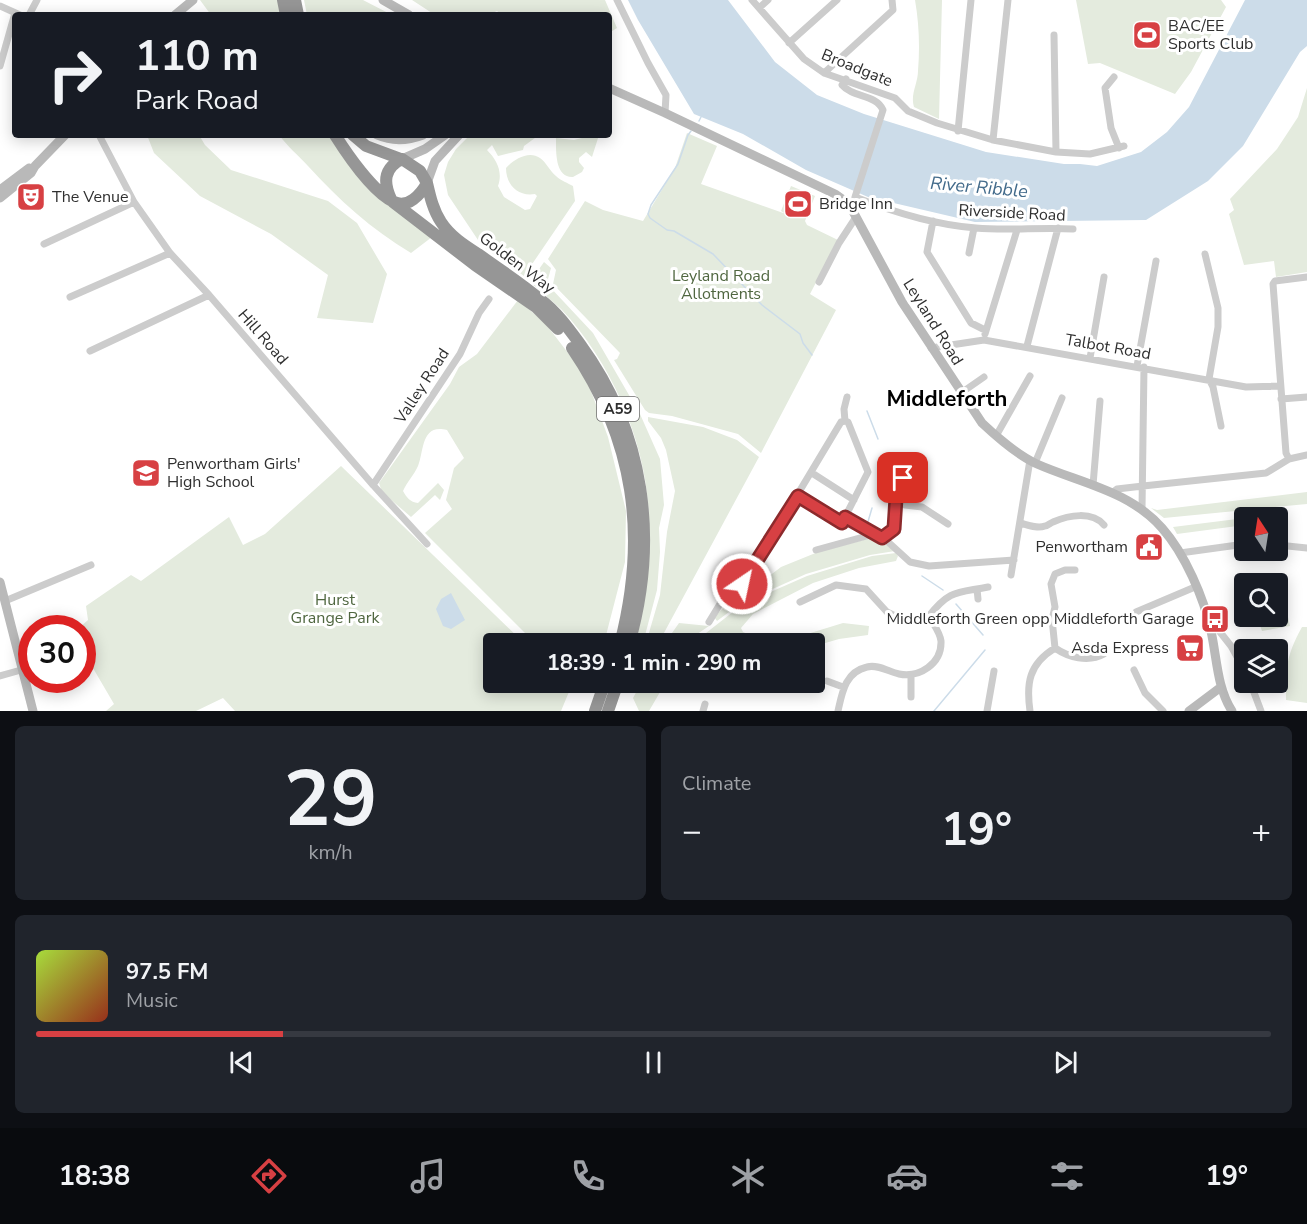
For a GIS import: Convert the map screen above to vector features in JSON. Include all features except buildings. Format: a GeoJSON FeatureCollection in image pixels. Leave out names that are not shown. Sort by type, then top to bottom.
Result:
{"type":"FeatureCollection","features":[{"type":"Feature","properties":{"kind":"highway","name":"A59"},"geometry":{"type":"LineString","coordinates":[[337,138],[346,153],[375,187],[392,201]]}},
{"type":"Feature","properties":{"kind":"highway","name":"A59"},"geometry":{"type":"LineString","coordinates":[[357,138],[366,146],[402,159],[420,171],[427,183]]}},
{"type":"Feature","properties":{"kind":"highway"},"geometry":{"type":"LineString","coordinates":[[402,159],[392,166],[385,178],[392,201],[402,203],[415,199],[427,183]]}},
{"type":"Feature","properties":{"kind":"highway","name":"Golden Way"},"geometry":{"type":"LineString","coordinates":[[427,183],[435,212],[447,231],[543,301],[570,331],[598,369],[615,401],[630,442],[639,477],[645,531],[642,586],[631,633]]}},
{"type":"Feature","properties":{"kind":"highway","name":"Golden Way"},"geometry":{"type":"LineString","coordinates":[[392,201],[475,265],[536,307],[563,334],[601,395],[622,448],[634,515],[635,537],[631,591],[622,633]]}},
{"type":"Feature","properties":{"kind":"highway"},"geometry":{"type":"LineString","coordinates":[[595,711],[601,693]]}},
{"type":"Feature","properties":{"kind":"highway"},"geometry":{"type":"LineString","coordinates":[[608,711],[614,693]]}},
{"type":"Feature","properties":{"kind":"main road"},"geometry":{"type":"LineString","coordinates":[[179,12],[193,0]]}},
{"type":"Feature","properties":{"kind":"main road"},"geometry":{"type":"LineString","coordinates":[[383,0],[402,12]]}},
{"type":"Feature","properties":{"kind":"main road"},"geometry":{"type":"LineString","coordinates":[[612,89],[665,112],[835,194],[853,197]]}},
{"type":"Feature","properties":{"kind":"main road"},"geometry":{"type":"LineString","coordinates":[[0,198],[31,173],[63,138]]}},
{"type":"Feature","properties":{"kind":"main road"},"geometry":{"type":"LineString","coordinates":[[385,138],[393,141],[412,138]]}},
{"type":"Feature","properties":{"kind":"main road"},"geometry":{"type":"LineString","coordinates":[[402,159],[441,138]]}},
{"type":"Feature","properties":{"kind":"main road"},"geometry":{"type":"LineString","coordinates":[[427,183],[435,161],[456,138]]}},
{"type":"Feature","properties":{"kind":"main road"},"geometry":{"type":"LineString","coordinates":[[0,190],[27,168],[35,166]]}},
{"type":"Feature","properties":{"kind":"main road","name":"Leyland Road"},"geometry":{"type":"LineString","coordinates":[[853,197],[855,217],[883,269],[973,412],[996,436],[1033,462],[1112,493],[1142,509],[1162,528],[1180,553],[1208,616],[1221,687],[1232,711]]}},
{"type":"Feature","properties":{"kind":"main road"},"geometry":{"type":"LineString","coordinates":[[0,585],[18,657]]}},
{"type":"Feature","properties":{"kind":"main road"},"geometry":{"type":"LineString","coordinates":[[1190,711],[1221,687]]}},
{"type":"Feature","properties":{"kind":"main road"},"geometry":{"type":"LineString","coordinates":[[28,693],[33,711]]}},
{"type":"Feature","properties":{"kind":"street"},"geometry":{"type":"LineString","coordinates":[[617,0],[666,95],[665,112]]}},
{"type":"Feature","properties":{"kind":"street","name":"Broadgate"},"geometry":{"type":"LineString","coordinates":[[752,0],[804,59],[824,73],[895,98],[908,111],[937,123],[993,140],[1056,152],[1090,154],[1122,147],[1111,128],[1105,88],[1114,77]]}},
{"type":"Feature","properties":{"kind":"street"},"geometry":{"type":"LineString","coordinates":[[759,8],[768,0]]}},
{"type":"Feature","properties":{"kind":"street"},"geometry":{"type":"LineString","coordinates":[[789,43],[837,0]]}},
{"type":"Feature","properties":{"kind":"street"},"geometry":{"type":"LineString","coordinates":[[824,73],[893,10],[892,0]]}},
{"type":"Feature","properties":{"kind":"street"},"geometry":{"type":"LineString","coordinates":[[958,131],[971,0]]}},
{"type":"Feature","properties":{"kind":"street"},"geometry":{"type":"LineString","coordinates":[[993,140],[1008,0]]}},
{"type":"Feature","properties":{"kind":"street"},"geometry":{"type":"LineString","coordinates":[[0,66],[12,31]]}},
{"type":"Feature","properties":{"kind":"street"},"geometry":{"type":"LineString","coordinates":[[1054,35],[1056,152]]}},
{"type":"Feature","properties":{"kind":"street"},"geometry":{"type":"LineString","coordinates":[[846,79],[842,85],[847,90],[876,101],[883,110],[853,197]]}},
{"type":"Feature","properties":{"kind":"street","name":"Hill Road"},"geometry":{"type":"LineString","coordinates":[[101,138],[134,202],[170,253],[427,544]]}},
{"type":"Feature","properties":{"kind":"street","name":"Riverside Road"},"geometry":{"type":"LineString","coordinates":[[853,197],[933,221],[974,228],[1073,229]]}},
{"type":"Feature","properties":{"kind":"street"},"geometry":{"type":"LineString","coordinates":[[45,244],[134,202]]}},
{"type":"Feature","properties":{"kind":"street"},"geometry":{"type":"LineString","coordinates":[[819,282],[855,217]]}},
{"type":"Feature","properties":{"kind":"street"},"geometry":{"type":"LineString","coordinates":[[933,221],[927,252],[971,323],[985,330]]}},
{"type":"Feature","properties":{"kind":"street"},"geometry":{"type":"LineString","coordinates":[[969,253],[974,228]]}},
{"type":"Feature","properties":{"kind":"street"},"geometry":{"type":"LineString","coordinates":[[1027,346],[1058,228]]}},
{"type":"Feature","properties":{"kind":"street"},"geometry":{"type":"LineString","coordinates":[[984,340],[985,330],[1017,230]]}},
{"type":"Feature","properties":{"kind":"street"},"geometry":{"type":"LineString","coordinates":[[70,297],[170,253]]}},
{"type":"Feature","properties":{"kind":"street"},"geometry":{"type":"LineString","coordinates":[[1205,254],[1218,308],[1218,327],[1209,380],[1213,387],[1221,426]]}},
{"type":"Feature","properties":{"kind":"street"},"geometry":{"type":"LineString","coordinates":[[1142,509],[1140,366],[1156,261]]}},
{"type":"Feature","properties":{"kind":"street"},"geometry":{"type":"LineString","coordinates":[[1090,358],[1104,277]]}},
{"type":"Feature","properties":{"kind":"street"},"geometry":{"type":"LineString","coordinates":[[1289,459],[1286,453],[1281,399],[1273,284],[1307,277]]}},
{"type":"Feature","properties":{"kind":"street"},"geometry":{"type":"LineString","coordinates":[[90,351],[209,295]]}},
{"type":"Feature","properties":{"kind":"street","name":"Valley Road"},"geometry":{"type":"LineString","coordinates":[[373,485],[460,354],[479,313],[489,299]]}},
{"type":"Feature","properties":{"kind":"street","name":"Talbot Road"},"geometry":{"type":"LineString","coordinates":[[932,348],[984,340],[1140,366],[1246,387],[1280,386]]}},
{"type":"Feature","properties":{"kind":"street"},"geometry":{"type":"LineString","coordinates":[[961,393],[984,376]]}},
{"type":"Feature","properties":{"kind":"street"},"geometry":{"type":"LineString","coordinates":[[996,436],[1030,376]]}},
{"type":"Feature","properties":{"kind":"street"},"geometry":{"type":"LineString","coordinates":[[798,496],[842,523],[854,500],[868,472],[851,426],[845,421],[844,409],[848,397]]}},
{"type":"Feature","properties":{"kind":"street"},"geometry":{"type":"LineString","coordinates":[[1281,399],[1307,397]]}},
{"type":"Feature","properties":{"kind":"street"},"geometry":{"type":"LineString","coordinates":[[1011,575],[1033,462],[1062,398]]}},
{"type":"Feature","properties":{"kind":"street"},"geometry":{"type":"LineString","coordinates":[[1093,485],[1101,401]]}},
{"type":"Feature","properties":{"kind":"street"},"geometry":{"type":"LineString","coordinates":[[708,622],[723,599],[748,578],[841,422],[845,421]]}},
{"type":"Feature","properties":{"kind":"street"},"geometry":{"type":"LineString","coordinates":[[1112,493],[1117,489],[1266,473],[1289,459],[1307,455]]}},
{"type":"Feature","properties":{"kind":"street"},"geometry":{"type":"LineString","coordinates":[[812,473],[854,500]]}},
{"type":"Feature","properties":{"kind":"street"},"geometry":{"type":"LineString","coordinates":[[882,538],[894,529],[896,501],[903,478]]}},
{"type":"Feature","properties":{"kind":"street"},"geometry":{"type":"LineString","coordinates":[[896,501],[905,505],[922,507],[948,524]]}},
{"type":"Feature","properties":{"kind":"street"},"geometry":{"type":"LineString","coordinates":[[1020,523],[1035,527],[1045,526],[1065,517],[1083,516],[1092,517],[1104,525]]}},
{"type":"Feature","properties":{"kind":"street"},"geometry":{"type":"LineString","coordinates":[[845,517],[882,538],[910,562],[929,566],[1014,560]]}},
{"type":"Feature","properties":{"kind":"street"},"geometry":{"type":"LineString","coordinates":[[816,550],[874,534]]}},
{"type":"Feature","properties":{"kind":"street"},"geometry":{"type":"LineString","coordinates":[[1180,553],[1234,546]]}},
{"type":"Feature","properties":{"kind":"street"},"geometry":{"type":"LineString","coordinates":[[1288,546],[1307,548]]}},
{"type":"Feature","properties":{"kind":"street"},"geometry":{"type":"LineString","coordinates":[[5,601],[91,565]]}},
{"type":"Feature","properties":{"kind":"street"},"geometry":{"type":"LineString","coordinates":[[1055,648],[1052,619],[1055,607],[1051,584],[1055,574],[1065,570],[1075,570]]}},
{"type":"Feature","properties":{"kind":"street"},"geometry":{"type":"LineString","coordinates":[[800,602],[836,585],[866,589],[887,612],[903,620],[917,620],[929,616],[946,597],[954,592],[988,586]]}},
{"type":"Feature","properties":{"kind":"street"},"geometry":{"type":"LineString","coordinates":[[1136,612],[1196,586]]}},
{"type":"Feature","properties":{"kind":"street"},"geometry":{"type":"LineString","coordinates":[[977,589],[978,599]]}},
{"type":"Feature","properties":{"kind":"street"},"geometry":{"type":"LineString","coordinates":[[838,711],[843,687],[852,675],[867,667],[911,675],[925,670],[934,661],[941,644],[939,633],[929,616]]}},
{"type":"Feature","properties":{"kind":"street"},"geometry":{"type":"LineString","coordinates":[[1208,616],[1234,651]]}},
{"type":"Feature","properties":{"kind":"street"},"geometry":{"type":"LineString","coordinates":[[1039,622],[1052,619]]}},
{"type":"Feature","properties":{"kind":"street"},"geometry":{"type":"LineString","coordinates":[[1055,648],[1064,654],[1076,657],[1096,659],[1104,654]]}},
{"type":"Feature","properties":{"kind":"street"},"geometry":{"type":"LineString","coordinates":[[1030,711],[1029,678],[1039,660],[1055,648]]}},
{"type":"Feature","properties":{"kind":"street"},"geometry":{"type":"LineString","coordinates":[[1134,670],[1145,693],[1163,711]]}},
{"type":"Feature","properties":{"kind":"street"},"geometry":{"type":"LineString","coordinates":[[0,676],[18,671]]}},
{"type":"Feature","properties":{"kind":"street"},"geometry":{"type":"LineString","coordinates":[[987,711],[994,671]]}},
{"type":"Feature","properties":{"kind":"street"},"geometry":{"type":"LineString","coordinates":[[911,675],[911,697]]}},
{"type":"Feature","properties":{"kind":"street"},"geometry":{"type":"LineString","coordinates":[[827,681],[843,687]]}},
{"type":"Feature","properties":{"kind":"street"},"geometry":{"type":"LineString","coordinates":[[1254,693],[1261,711]]}},
{"type":"Feature","properties":{"kind":"green space"},"geometry":{"type":"Polygon","coordinates":[[[200,0],[279,0],[281,12],[209,12],[200,0]]]}},
{"type":"Feature","properties":{"kind":"green space"},"geometry":{"type":"Polygon","coordinates":[[[304,0],[363,0],[386,12],[306,12],[304,0]]]}},
{"type":"Feature","properties":{"kind":"green space"},"geometry":{"type":"Polygon","coordinates":[[[412,0],[605,0],[610,12],[497,11],[430,12],[412,0]]]}},
{"type":"Feature","properties":{"kind":"green space"},"geometry":{"type":"Polygon","coordinates":[[[915,0],[942,0],[939,119],[914,107],[919,53],[915,0]]]}},
{"type":"Feature","properties":{"kind":"green space","name":"BAC/EE Sports Club"},"geometry":{"type":"Polygon","coordinates":[[[1076,0],[1221,0],[1226,7],[1191,72],[1175,94],[1100,63],[1088,64],[1076,0]]]}},
{"type":"Feature","properties":{"kind":"green space"},"geometry":{"type":"Polygon","coordinates":[[[612,16],[617,28],[612,31],[612,16]]]}},
{"type":"Feature","properties":{"kind":"green space"},"geometry":{"type":"Polygon","coordinates":[[[1307,88],[1307,272],[1276,277],[1274,261],[1244,265],[1229,214],[1234,210],[1230,199],[1277,149],[1298,117],[1307,88]]]}},
{"type":"Feature","properties":{"kind":"green space","name":"Leyland Road Allotments"},"geometry":{"type":"Polygon","coordinates":[[[687,133],[717,146],[701,184],[786,214],[781,211],[791,186],[815,196],[805,221],[807,225],[838,240],[810,294],[836,310],[761,453],[738,434],[672,416],[649,413],[645,410],[614,360],[620,353],[553,284],[556,270],[548,259],[585,201],[603,210],[643,221],[675,168],[687,133]]]}},
{"type":"Feature","properties":{"kind":"green space"},"geometry":{"type":"Polygon","coordinates":[[[148,138],[201,138],[231,170],[328,201],[357,223],[387,274],[373,323],[317,318],[328,275],[271,234],[200,196],[154,153],[148,138]]]}},
{"type":"Feature","properties":{"kind":"green space"},"geometry":{"type":"Polygon","coordinates":[[[282,138],[334,138],[432,237],[411,253],[396,244],[344,202],[282,138]]]}},
{"type":"Feature","properties":{"kind":"green space"},"geometry":{"type":"Polygon","coordinates":[[[467,138],[535,138],[524,146],[523,150],[498,156],[492,145],[487,150],[498,166],[500,176],[498,186],[504,197],[525,210],[530,209],[537,196],[518,192],[508,180],[506,168],[517,159],[527,155],[536,156],[558,178],[573,186],[575,201],[524,276],[482,246],[448,195],[444,175],[448,162],[467,138]]]}},
{"type":"Feature","properties":{"kind":"green space"},"geometry":{"type":"Polygon","coordinates":[[[556,138],[574,140],[598,138],[592,157],[586,152],[579,158],[584,168],[582,172],[573,177],[567,176],[560,169],[556,138]]]}},
{"type":"Feature","properties":{"kind":"green space"},"geometry":{"type":"Polygon","coordinates":[[[544,262],[551,268],[549,286],[593,333],[640,414],[660,459],[664,505],[659,528],[657,590],[646,633],[638,633],[646,580],[649,516],[641,460],[633,432],[623,405],[596,354],[561,309],[530,282],[544,262]]]}},
{"type":"Feature","properties":{"kind":"green space"},"geometry":{"type":"Polygon","coordinates":[[[518,300],[545,323],[585,375],[608,437],[626,511],[625,562],[607,633],[525,633],[425,533],[452,509],[446,500],[454,468],[464,458],[447,430],[439,429],[428,434],[418,466],[403,491],[409,499],[418,503],[438,483],[444,490],[440,500],[435,495],[411,517],[382,492],[379,483],[450,384],[459,367],[477,354],[518,300]]]}},
{"type":"Feature","properties":{"kind":"green space"},"geometry":{"type":"Polygon","coordinates":[[[648,417],[703,427],[737,440],[759,457],[664,633],[649,633],[660,595],[667,532],[675,491],[666,450],[661,438],[648,421],[648,417]]]}},
{"type":"Feature","properties":{"kind":"green space","name":"Hurst Grange Park"},"geometry":{"type":"Polygon","coordinates":[[[341,466],[514,633],[483,633],[483,693],[568,693],[561,711],[235,711],[223,698],[196,711],[106,711],[114,704],[96,673],[96,615],[87,615],[86,606],[131,575],[141,581],[229,517],[243,545],[265,534],[341,466]]]}},
{"type":"Feature","properties":{"kind":"green space"},"geometry":{"type":"Polygon","coordinates":[[[1307,492],[1307,504],[1234,507],[1234,511],[1164,518],[1151,508],[1157,510],[1307,492]]]}},
{"type":"Feature","properties":{"kind":"green space"},"geometry":{"type":"Polygon","coordinates":[[[1234,519],[1234,526],[1177,534],[1173,527],[1234,519]]]}},
{"type":"Feature","properties":{"kind":"green space"},"geometry":{"type":"Polygon","coordinates":[[[875,537],[895,551],[870,555],[806,574],[741,603],[717,621],[714,617],[732,599],[760,583],[781,567],[818,552],[875,537]]]}},
{"type":"Feature","properties":{"kind":"green space"},"geometry":{"type":"Polygon","coordinates":[[[896,553],[898,556],[896,561],[859,568],[813,583],[753,614],[741,628],[745,633],[706,633],[743,604],[807,576],[872,556],[896,553]]]}},
{"type":"Feature","properties":{"kind":"green space"},"geometry":{"type":"Polygon","coordinates":[[[679,623],[709,626],[699,633],[672,633],[679,623]]]}},
{"type":"Feature","properties":{"kind":"green space"},"geometry":{"type":"Polygon","coordinates":[[[843,623],[869,626],[868,635],[825,643],[825,633],[810,633],[843,623]]]}},
{"type":"Feature","properties":{"kind":"green space"},"geometry":{"type":"Polygon","coordinates":[[[1261,627],[1284,627],[1262,631],[1261,627]]]}},
{"type":"Feature","properties":{"kind":"green space"},"geometry":{"type":"Polygon","coordinates":[[[1302,627],[1307,627],[1307,703],[1286,700],[1288,662],[1302,627]]]}},
{"type":"Feature","properties":{"kind":"green space"},"geometry":{"type":"Polygon","coordinates":[[[636,693],[660,693],[649,711],[639,711],[633,698],[636,693]]]}},
{"type":"Feature","properties":{"kind":"water","name":"River Ribble"},"geometry":{"type":"Polygon","coordinates":[[[628,0],[728,0],[775,62],[817,95],[864,114],[986,152],[1064,164],[1097,166],[1141,152],[1167,132],[1189,107],[1245,0],[1307,0],[1307,46],[1300,52],[1243,146],[1208,181],[1146,220],[975,222],[868,197],[806,170],[743,134],[694,114],[628,0]]]}},
{"type":"Feature","properties":{"kind":"water"},"geometry":{"type":"Polygon","coordinates":[[[451,593],[465,620],[451,629],[443,626],[436,609],[441,599],[451,593]]]}},
{"type":"Feature","properties":{"kind":"waterway"},"geometry":{"type":"LineString","coordinates":[[699,121],[701,117]]}},
{"type":"Feature","properties":{"kind":"waterway"},"geometry":{"type":"LineString","coordinates":[[691,131],[678,164],[651,205],[648,214],[650,218],[667,230],[674,231],[713,254],[762,305],[800,334],[803,343],[812,355]]}},
{"type":"Feature","properties":{"kind":"waterway"},"geometry":{"type":"LineString","coordinates":[[867,411],[878,439]]}},
{"type":"Feature","properties":{"kind":"waterway"},"geometry":{"type":"LineString","coordinates":[[883,486],[884,466]]}},
{"type":"Feature","properties":{"kind":"waterway"},"geometry":{"type":"LineString","coordinates":[[867,525],[872,508]]}},
{"type":"Feature","properties":{"kind":"waterway"},"geometry":{"type":"LineString","coordinates":[[922,576],[943,590]]}},
{"type":"Feature","properties":{"kind":"waterway"},"geometry":{"type":"LineString","coordinates":[[956,604],[983,635]]}},
{"type":"Feature","properties":{"kind":"waterway"},"geometry":{"type":"LineString","coordinates":[[934,711],[985,650]]}},
{"type":"Feature","properties":{"kind":"place","name":"BAC/EE Sports Club"},"geometry":{"type":"Point","coordinates":[1147,35]}},
{"type":"Feature","properties":{"kind":"place","name":"The Venue"},"geometry":{"type":"Point","coordinates":[31,197]}},
{"type":"Feature","properties":{"kind":"place","name":"Bridge Inn"},"geometry":{"type":"Point","coordinates":[798,204]}},
{"type":"Feature","properties":{"kind":"place","name":"Penwortham Girls' High School"},"geometry":{"type":"Point","coordinates":[146,473]}},
{"type":"Feature","properties":{"kind":"place","name":"Penwortham"},"geometry":{"type":"Point","coordinates":[1149,547]}},
{"type":"Feature","properties":{"kind":"place","name":"Middleforth Green opp Middleforth Garage"},"geometry":{"type":"Point","coordinates":[1215,619]}},
{"type":"Feature","properties":{"kind":"place","name":"Asda Express"},"geometry":{"type":"Point","coordinates":[1190,648]}},
{"type":"Feature","properties":{"kind":"district","name":"Middleforth"},"geometry":{"type":"Point","coordinates":[947,399]}},
{"type":"Feature","properties":{"kind":"route"},"geometry":{"type":"LineString","coordinates":[[742,584],[748,578],[798,496],[842,523],[845,517],[882,538],[894,529],[896,498],[903,478]]}}]}
